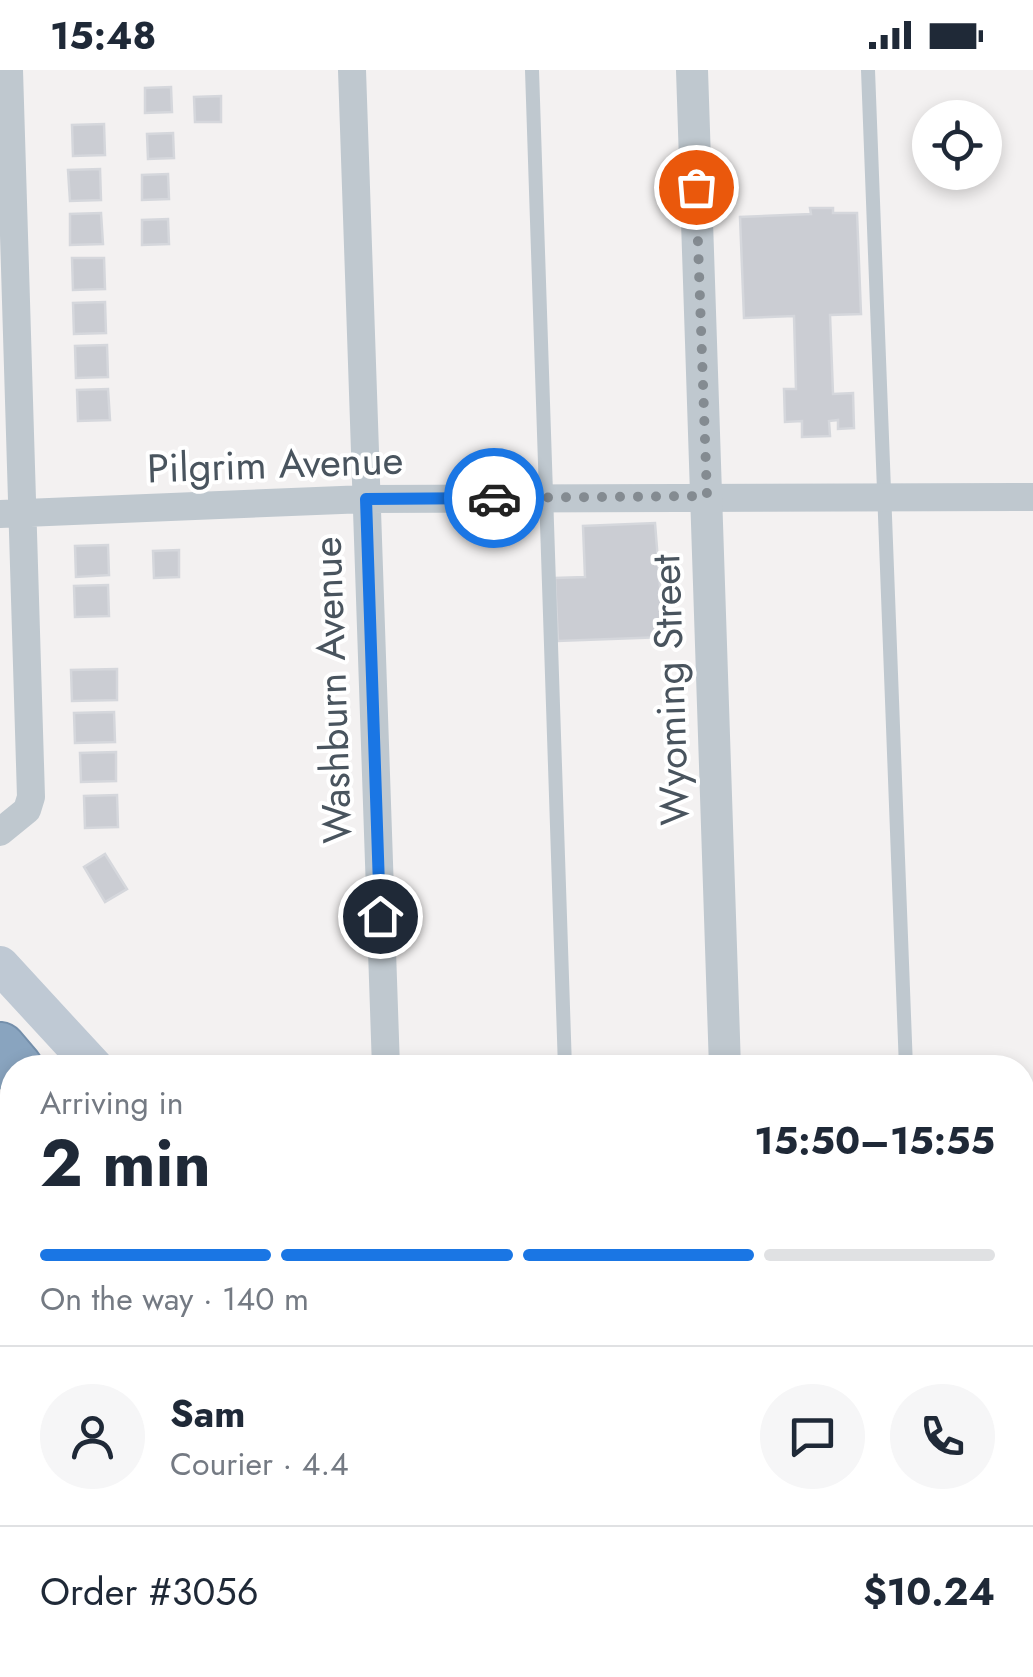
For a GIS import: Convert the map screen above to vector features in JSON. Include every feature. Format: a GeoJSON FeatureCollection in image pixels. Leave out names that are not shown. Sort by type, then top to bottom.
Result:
{"type":"FeatureCollection","features":[{"type":"Feature","properties":{"kind":"main road"},"geometry":{"type":"LineString","coordinates":[[0,965],[83,1055]]}},
{"type":"Feature","properties":{"kind":"street"},"geometry":{"type":"LineString","coordinates":[[0,832],[26,810],[31,797],[11,514],[9,70]]}},
{"type":"Feature","properties":{"kind":"street","name":"Washburn Avenue"},"geometry":{"type":"LineString","coordinates":[[352,70],[386,1055]]}},
{"type":"Feature","properties":{"kind":"street","name":"Wyoming Street"},"geometry":{"type":"LineString","coordinates":[[692,70],[725,1055]]}},
{"type":"Feature","properties":{"kind":"street","name":"Pilgrim Avenue"},"geometry":{"type":"LineString","coordinates":[[11,514],[366,499],[1033,496]]}},
{"type":"Feature","properties":{"kind":"lane"},"geometry":{"type":"LineString","coordinates":[[532,70],[565,1055]]}},
{"type":"Feature","properties":{"kind":"lane"},"geometry":{"type":"LineString","coordinates":[[868,70],[906,1055]]}},
{"type":"Feature","properties":{"kind":"building"},"geometry":{"type":"Polygon","coordinates":[[[171,87],[172,112],[145,113],[145,88],[171,87]]]}},
{"type":"Feature","properties":{"kind":"building"},"geometry":{"type":"Polygon","coordinates":[[[221,96],[221,122],[195,122],[194,97],[221,96]]]}},
{"type":"Feature","properties":{"kind":"building"},"geometry":{"type":"Polygon","coordinates":[[[104,124],[105,155],[73,156],[72,125],[104,124]]]}},
{"type":"Feature","properties":{"kind":"building"},"geometry":{"type":"Polygon","coordinates":[[[173,133],[174,158],[148,159],[147,134],[173,133]]]}},
{"type":"Feature","properties":{"kind":"building"},"geometry":{"type":"Polygon","coordinates":[[[100,169],[101,200],[70,201],[68,170],[100,169]]]}},
{"type":"Feature","properties":{"kind":"building"},"geometry":{"type":"Polygon","coordinates":[[[168,174],[169,199],[142,200],[142,175],[168,174]]]}},
{"type":"Feature","properties":{"kind":"building"},"geometry":{"type":"Polygon","coordinates":[[[810,208],[857,213],[861,314],[830,315],[833,394],[853,393],[854,428],[838,429],[838,420],[829,421],[830,436],[802,437],[802,421],[785,422],[784,389],[796,389],[794,316],[744,318],[740,217],[811,214],[810,208]]]}},
{"type":"Feature","properties":{"kind":"building"},"geometry":{"type":"Polygon","coordinates":[[[101,213],[103,244],[70,245],[70,214],[101,213]]]}},
{"type":"Feature","properties":{"kind":"building"},"geometry":{"type":"Polygon","coordinates":[[[168,219],[169,244],[142,245],[142,220],[168,219]]]}},
{"type":"Feature","properties":{"kind":"building"},"geometry":{"type":"Polygon","coordinates":[[[72,258],[104,258],[105,289],[73,290],[72,258]]]}},
{"type":"Feature","properties":{"kind":"building"},"geometry":{"type":"Polygon","coordinates":[[[105,302],[106,333],[74,334],[73,303],[105,302]]]}},
{"type":"Feature","properties":{"kind":"building"},"geometry":{"type":"Polygon","coordinates":[[[107,345],[108,377],[76,378],[75,346],[107,345]]]}},
{"type":"Feature","properties":{"kind":"building"},"geometry":{"type":"Polygon","coordinates":[[[108,389],[110,420],[78,421],[77,390],[108,389]]]}},
{"type":"Feature","properties":{"kind":"building"},"geometry":{"type":"Polygon","coordinates":[[[655,523],[664,637],[558,641],[555,578],[585,577],[583,526],[655,523]]]}},
{"type":"Feature","properties":{"kind":"building"},"geometry":{"type":"Polygon","coordinates":[[[108,545],[109,575],[76,577],[75,546],[108,545]]]}},
{"type":"Feature","properties":{"kind":"building"},"geometry":{"type":"Polygon","coordinates":[[[179,550],[179,577],[154,578],[153,551],[179,550]]]}},
{"type":"Feature","properties":{"kind":"building"},"geometry":{"type":"Polygon","coordinates":[[[108,585],[109,616],[75,617],[74,586],[108,585]]]}},
{"type":"Feature","properties":{"kind":"building"},"geometry":{"type":"Polygon","coordinates":[[[117,669],[117,700],[72,701],[71,670],[117,669]]]}},
{"type":"Feature","properties":{"kind":"building"},"geometry":{"type":"Polygon","coordinates":[[[114,712],[115,742],[75,743],[74,713],[114,712]]]}},
{"type":"Feature","properties":{"kind":"building"},"geometry":{"type":"Polygon","coordinates":[[[116,752],[116,781],[81,782],[80,753],[116,752]]]}},
{"type":"Feature","properties":{"kind":"building"},"geometry":{"type":"Polygon","coordinates":[[[117,795],[118,827],[85,828],[84,796],[117,795]]]}},
{"type":"Feature","properties":{"kind":"building"},"geometry":{"type":"Polygon","coordinates":[[[105,854],[127,889],[105,902],[84,867],[105,854]]]}},
{"type":"Feature","properties":{"kind":"way so far"},"geometry":{"type":"LineString","coordinates":[[494,498],[707,496],[696,187]]}},
{"type":"Feature","properties":{"kind":"route"},"geometry":{"type":"LineString","coordinates":[[380,916],[366,499],[494,498]]}}]}
